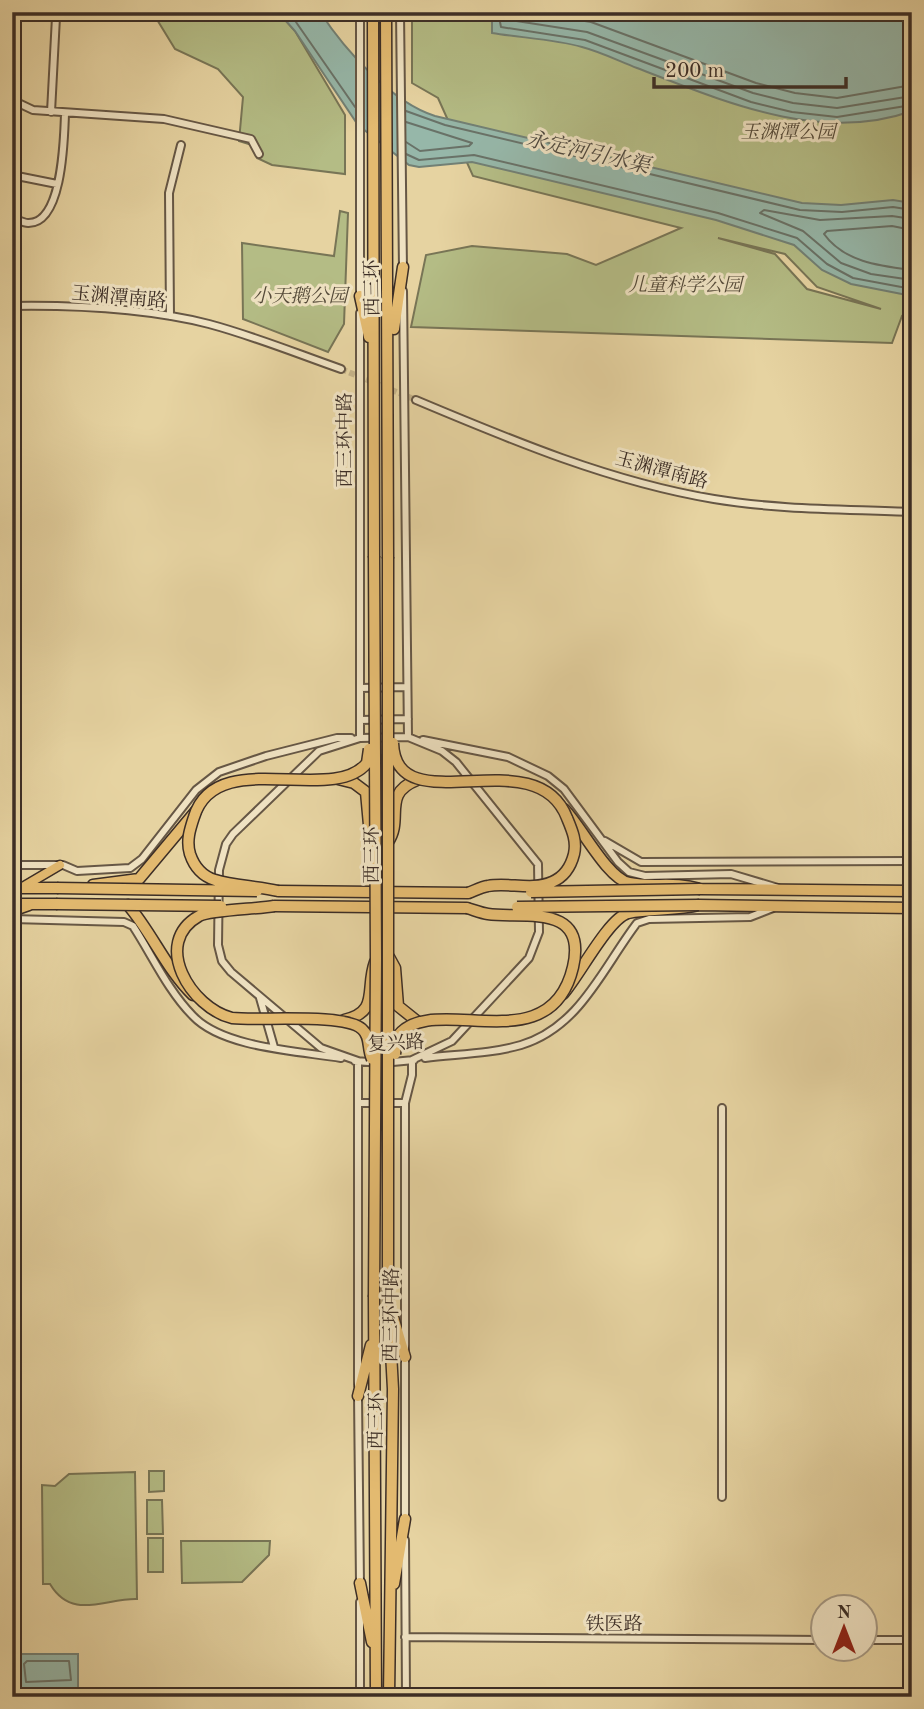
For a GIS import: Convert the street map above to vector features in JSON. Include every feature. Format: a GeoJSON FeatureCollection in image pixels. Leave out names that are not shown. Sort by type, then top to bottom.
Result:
{"type":"FeatureCollection","features":[{"type":"Feature","properties":{"kind":"highway","name":"西三环"},"geometry":{"type":"LineString","coordinates":[[373,12],[376,1697]]}},
{"type":"Feature","properties":{"kind":"highway","name":"西三环"},"geometry":{"type":"LineString","coordinates":[[386,12],[390,357],[387,721],[388,1300],[393,1389],[389,1697]]}},
{"type":"Feature","properties":{"kind":"highway"},"geometry":{"type":"LineString","coordinates":[[390,357],[403,267]]}},
{"type":"Feature","properties":{"kind":"highway"},"geometry":{"type":"LineString","coordinates":[[360,296],[373,355]]}},
{"type":"Feature","properties":{"kind":"highway"},"geometry":{"type":"LineString","coordinates":[[387,721],[393,730],[397,762],[401,770],[416,780]]}},
{"type":"Feature","properties":{"kind":"highway"},"geometry":{"type":"LineString","coordinates":[[73,888],[139,879],[211,795],[236,782],[338,779],[356,775],[367,763],[369,732],[375,722]]}},
{"type":"Feature","properties":{"kind":"highway"},"geometry":{"type":"LineString","coordinates":[[338,779],[354,783],[366,792],[369,825],[376,844]]}},
{"type":"Feature","properties":{"kind":"highway"},"geometry":{"type":"LineString","coordinates":[[388,842],[394,833],[396,796],[416,780],[525,783],[547,793],[564,808],[621,880],[633,883],[679,883],[700,890]]}},
{"type":"Feature","properties":{"kind":"highway"},"geometry":{"type":"LineString","coordinates":[[468,893],[489,886],[543,885],[560,877],[571,863],[575,847],[564,808]]}},
{"type":"Feature","properties":{"kind":"highway"},"geometry":{"type":"LineString","coordinates":[[196,810],[189,849],[199,870],[210,879],[225,883],[251,884],[278,891]]}},
{"type":"Feature","properties":{"kind":"highway"},"geometry":{"type":"LineString","coordinates":[[16,888],[468,893],[782,889],[912,891]]}},
{"type":"Feature","properties":{"kind":"highway","name":"复兴路"},"geometry":{"type":"LineString","coordinates":[[12,904],[912,908]]}},
{"type":"Feature","properties":{"kind":"highway"},"geometry":{"type":"LineString","coordinates":[[128,905],[146,926],[182,985],[216,1013],[232,1018],[344,1020],[356,1024],[368,1036],[370,1054],[376,1067]]}},
{"type":"Feature","properties":{"kind":"highway"},"geometry":{"type":"LineString","coordinates":[[389,1068],[395,1055],[397,1037],[418,1022],[520,1020],[541,1012],[560,996],[621,917],[630,913],[678,911],[699,905]]}},
{"type":"Feature","properties":{"kind":"highway"},"geometry":{"type":"LineString","coordinates":[[195,997],[178,958],[179,940],[186,927],[198,917],[210,912],[244,912],[274,906]]}},
{"type":"Feature","properties":{"kind":"highway"},"geometry":{"type":"LineString","coordinates":[[467,908],[488,914],[545,915],[561,923],[570,935],[575,957],[571,975],[560,996]]}},
{"type":"Feature","properties":{"kind":"highway"},"geometry":{"type":"LineString","coordinates":[[389,957],[395,968],[398,1006],[418,1022]]}},
{"type":"Feature","properties":{"kind":"highway"},"geometry":{"type":"LineString","coordinates":[[344,1020],[360,1015],[367,1008],[370,976],[376,958]]}},
{"type":"Feature","properties":{"kind":"highway"},"geometry":{"type":"LineString","coordinates":[[388,1300],[405,1357]]}},
{"type":"Feature","properties":{"kind":"highway"},"geometry":{"type":"LineString","coordinates":[[358,1396],[374,1335]]}},
{"type":"Feature","properties":{"kind":"highway"},"geometry":{"type":"LineString","coordinates":[[389,1612],[405,1519]]}},
{"type":"Feature","properties":{"kind":"highway"},"geometry":{"type":"LineString","coordinates":[[360,1583],[376,1660]]}},
{"type":"Feature","properties":{"kind":"main road"},"geometry":{"type":"LineString","coordinates":[[16,888],[60,865]]}},
{"type":"Feature","properties":{"kind":"main road"},"geometry":{"type":"LineString","coordinates":[[12,912],[34,904]]}},
{"type":"Feature","properties":{"kind":"street","name":"西三环中路"},"geometry":{"type":"LineString","coordinates":[[360,12],[360,738]]}},
{"type":"Feature","properties":{"kind":"street"},"geometry":{"type":"LineString","coordinates":[[400,12],[408,737]]}},
{"type":"Feature","properties":{"kind":"street"},"geometry":{"type":"LineString","coordinates":[[51,112],[56,17]]}},
{"type":"Feature","properties":{"kind":"street"},"geometry":{"type":"LineString","coordinates":[[12,98],[33,110],[164,119],[189,124],[251,139],[259,154]]}},
{"type":"Feature","properties":{"kind":"street"},"geometry":{"type":"LineString","coordinates":[[12,218],[28,223],[40,220],[49,212],[58,184],[65,114]]}},
{"type":"Feature","properties":{"kind":"street"},"geometry":{"type":"LineString","coordinates":[[170,316],[169,193],[181,145]]}},
{"type":"Feature","properties":{"kind":"street"},"geometry":{"type":"LineString","coordinates":[[12,175],[58,184]]}},
{"type":"Feature","properties":{"kind":"street","name":"玉渊潭南路"},"geometry":{"type":"LineString","coordinates":[[12,306],[128,310],[170,316],[211,325],[341,369]]}},
{"type":"Feature","properties":{"kind":"street","name":"玉渊潭南路"},"geometry":{"type":"LineString","coordinates":[[415,400],[508,439],[685,494],[775,506],[912,512]]}},
{"type":"Feature","properties":{"kind":"street"},"geometry":{"type":"LineString","coordinates":[[360,688],[407,687]]}},
{"type":"Feature","properties":{"kind":"street"},"geometry":{"type":"LineString","coordinates":[[360,720],[408,719]]}},
{"type":"Feature","properties":{"kind":"street"},"geometry":{"type":"LineString","coordinates":[[408,737],[453,758],[534,858],[540,872],[539,932],[532,953],[453,1041],[412,1060]]}},
{"type":"Feature","properties":{"kind":"street"},"geometry":{"type":"LineString","coordinates":[[12,865],[60,865],[77,871],[130,868],[142,859],[196,790],[219,772],[266,755],[337,738],[408,737],[491,753],[528,765],[564,789],[623,868],[637,875],[731,874],[782,889]]}},
{"type":"Feature","properties":{"kind":"street"},"geometry":{"type":"LineString","coordinates":[[358,1061],[321,1048],[226,966],[220,954],[219,870],[226,844],[310,757],[328,747],[360,738]]}},
{"type":"Feature","properties":{"kind":"street"},"geometry":{"type":"LineString","coordinates":[[603,840],[641,862],[912,861]]}},
{"type":"Feature","properties":{"kind":"street","name":"复兴路"},"geometry":{"type":"LineString","coordinates":[[12,919],[124,922],[132,926],[195,1018],[215,1032],[236,1040],[358,1061],[412,1060],[474,1051],[496,1051],[521,1045],[554,1031],[575,1013],[637,923],[649,919],[750,917],[779,906]]}},
{"type":"Feature","properties":{"kind":"street"},"geometry":{"type":"LineString","coordinates":[[259,996],[274,1047]]}},
{"type":"Feature","properties":{"kind":"street"},"geometry":{"type":"LineString","coordinates":[[909,1697],[912,999]]}},
{"type":"Feature","properties":{"kind":"street","name":"西三环中路"},"geometry":{"type":"LineString","coordinates":[[406,1697],[405,1103],[412,1075],[412,1060]]}},
{"type":"Feature","properties":{"kind":"street","name":"西三环中路"},"geometry":{"type":"LineString","coordinates":[[358,1061],[360,1697]]}},
{"type":"Feature","properties":{"kind":"street"},"geometry":{"type":"LineString","coordinates":[[358,1103],[405,1103]]}},
{"type":"Feature","properties":{"kind":"street"},"geometry":{"type":"LineString","coordinates":[[722,1108],[722,1497]]}},
{"type":"Feature","properties":{"kind":"street","name":"铁医路"},"geometry":{"type":"LineString","coordinates":[[405,1637],[808,1640]]}},
{"type":"Feature","properties":{"kind":"street"},"geometry":{"type":"LineString","coordinates":[[878,1640],[910,1640]]}},
{"type":"Feature","properties":{"kind":"green space"},"geometry":{"type":"Polygon","coordinates":[[[108,12],[278,12],[295,31],[345,115],[345,174],[272,165],[257,158],[252,145],[239,141],[243,97],[218,69],[175,49],[156,18],[108,12]]]}},
{"type":"Feature","properties":{"kind":"green space","name":"玉渊潭公园"},"geometry":{"type":"Polygon","coordinates":[[[412,12],[912,12],[912,319],[902,316],[892,343],[411,327],[426,255],[472,246],[567,254],[596,265],[681,228],[473,176],[438,98],[412,83],[412,12]],[[718,238],[775,254],[807,289],[881,309],[817,287],[785,254],[718,238]]]}},
{"type":"Feature","properties":{"kind":"green space","name":"小天鹅公园"},"geometry":{"type":"Polygon","coordinates":[[[340,211],[348,213],[344,324],[328,352],[243,319],[242,243],[334,256],[340,211]]]}},
{"type":"Feature","properties":{"kind":"green space"},"geometry":{"type":"Polygon","coordinates":[[[149,1471],[164,1471],[164,1491],[149,1492],[149,1471]]]}},
{"type":"Feature","properties":{"kind":"green space"},"geometry":{"type":"Polygon","coordinates":[[[135,1472],[137,1599],[90,1605],[68,1602],[50,1584],[43,1584],[42,1485],[55,1486],[69,1474],[135,1472]]]}},
{"type":"Feature","properties":{"kind":"green space"},"geometry":{"type":"Polygon","coordinates":[[[147,1500],[162,1500],[163,1534],[147,1534],[147,1500]]]}},
{"type":"Feature","properties":{"kind":"green space"},"geometry":{"type":"Polygon","coordinates":[[[148,1538],[163,1538],[163,1572],[148,1572],[148,1538]]]}},
{"type":"Feature","properties":{"kind":"green space"},"geometry":{"type":"Polygon","coordinates":[[[181,1541],[270,1541],[269,1555],[242,1582],[182,1583],[181,1541]]]}},
{"type":"Feature","properties":{"kind":"green space"},"geometry":{"type":"Polygon","coordinates":[[[12,1569],[20,1569],[21,1628],[12,1640],[12,1569]]]}},
{"type":"Feature","properties":{"kind":"water"},"geometry":{"type":"Polygon","coordinates":[[[278,12],[320,12],[370,73],[402,99],[435,116],[802,203],[841,205],[893,200],[912,203],[912,296],[851,284],[822,270],[794,245],[716,220],[472,162],[419,167],[409,165],[358,125],[295,31],[278,12]]]}},
{"type":"Feature","properties":{"kind":"water"},"geometry":{"type":"Polygon","coordinates":[[[492,12],[912,12],[912,111],[877,120],[842,123],[807,121],[772,114],[703,93],[589,49],[560,42],[492,33],[492,12]]]}},
{"type":"Feature","properties":{"kind":"water"},"geometry":{"type":"Polygon","coordinates":[[[17,1654],[78,1654],[78,1689],[17,1689],[17,1654]]]}},
{"type":"Feature","properties":{"kind":"tunnel"},"geometry":{"type":"LineString","coordinates":[[341,369],[416,400]]}},
{"type":"Feature","properties":{"kind":"water label","name":"永定河引水渠"},"geometry":{"type":"Point","coordinates":[588,152]}},
{"type":"Feature","properties":{"kind":"park label","name":"儿童科学公园"},"geometry":{"type":"Point","coordinates":[685,284]}}]}
